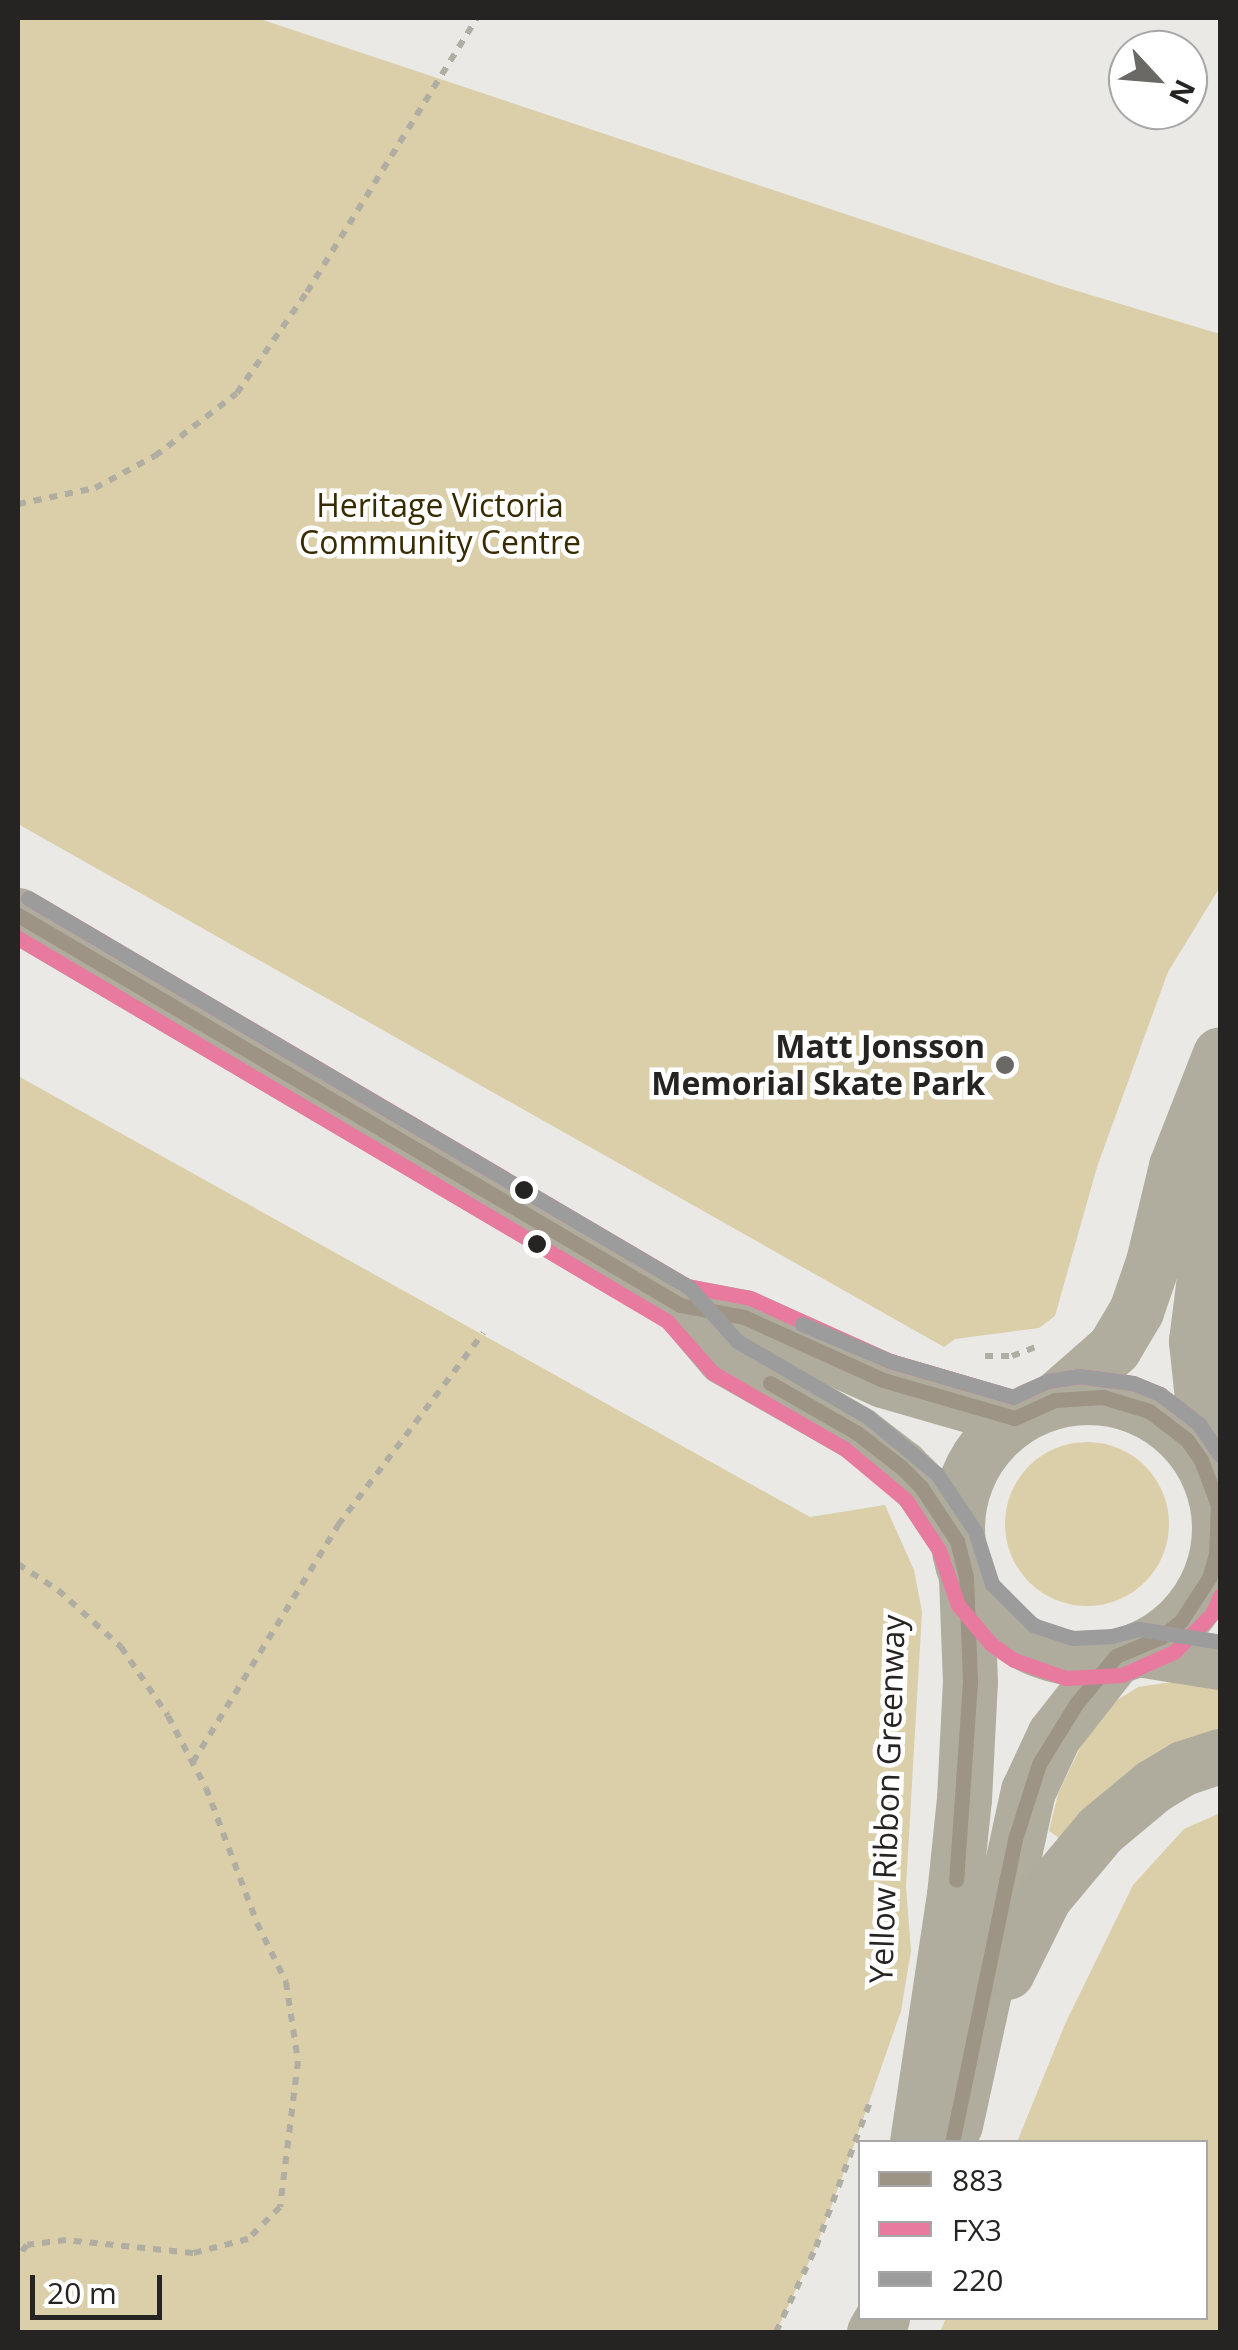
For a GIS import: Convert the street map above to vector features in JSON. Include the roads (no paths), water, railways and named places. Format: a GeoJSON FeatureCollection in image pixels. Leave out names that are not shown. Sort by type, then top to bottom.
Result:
{"type":"FeatureCollection","features":[{"type":"Feature","properties":{"kind":"main road"},"geometry":{"type":"LineString","coordinates":[[18,915],[680,1304],[744,1317],[883,1380],[1035,1409],[1103,1397],[1149,1411],[1186,1440],[1217,1514],[1209,1578],[1197,1601],[1161,1637],[1127,1652]]}},
{"type":"Feature","properties":{"kind":"main road"},"geometry":{"type":"LineString","coordinates":[[680,1304],[724,1357],[857,1433],[901,1467],[921,1487],[988,1614],[1024,1643],[1069,1658],[1127,1652],[1220,1662]]}},
{"type":"Feature","properties":{"kind":"main road"},"geometry":{"type":"LineString","coordinates":[[962,1559],[959,1505],[969,1471],[997,1433],[1035,1409]]}},
{"type":"Feature","properties":{"kind":"main road"},"geometry":{"type":"LineString","coordinates":[[1007,1972],[1044,1897],[1100,1830],[1152,1786],[1183,1768],[1220,1756]]}},
{"type":"Feature","properties":{"kind":"street"},"geometry":{"type":"LineString","coordinates":[[1035,1409],[1114,1348],[1136,1311],[1153,1262],[1176,1166],[1220,1054]]}},
{"type":"Feature","properties":{"kind":"street"},"geometry":{"type":"LineString","coordinates":[[1217,1514],[1196,1342],[1220,1150]]}},
{"type":"Feature","properties":{"kind":"street"},"geometry":{"type":"LineString","coordinates":[[916,2140],[954,1895],[965,1782],[970,1682],[962,1559]]}},
{"type":"Feature","properties":{"kind":"street"},"geometry":{"type":"LineString","coordinates":[[952,2140],[1028,1791],[1054,1735],[1127,1652]]}},
{"type":"Feature","properties":{"kind":"street"},"geometry":{"type":"LineString","coordinates":[[970,2056],[1007,1972]]}},
{"type":"Feature","properties":{"kind":"place","name":"Matt Jonsson Memorial Skate Park"},"geometry":{"type":"Point","coordinates":[1005,1065]}},
{"type":"Feature","properties":{"kind":"park label","name":"Heritage Victoria Community Centre"},"geometry":{"type":"Point","coordinates":[440,524]}}]}
